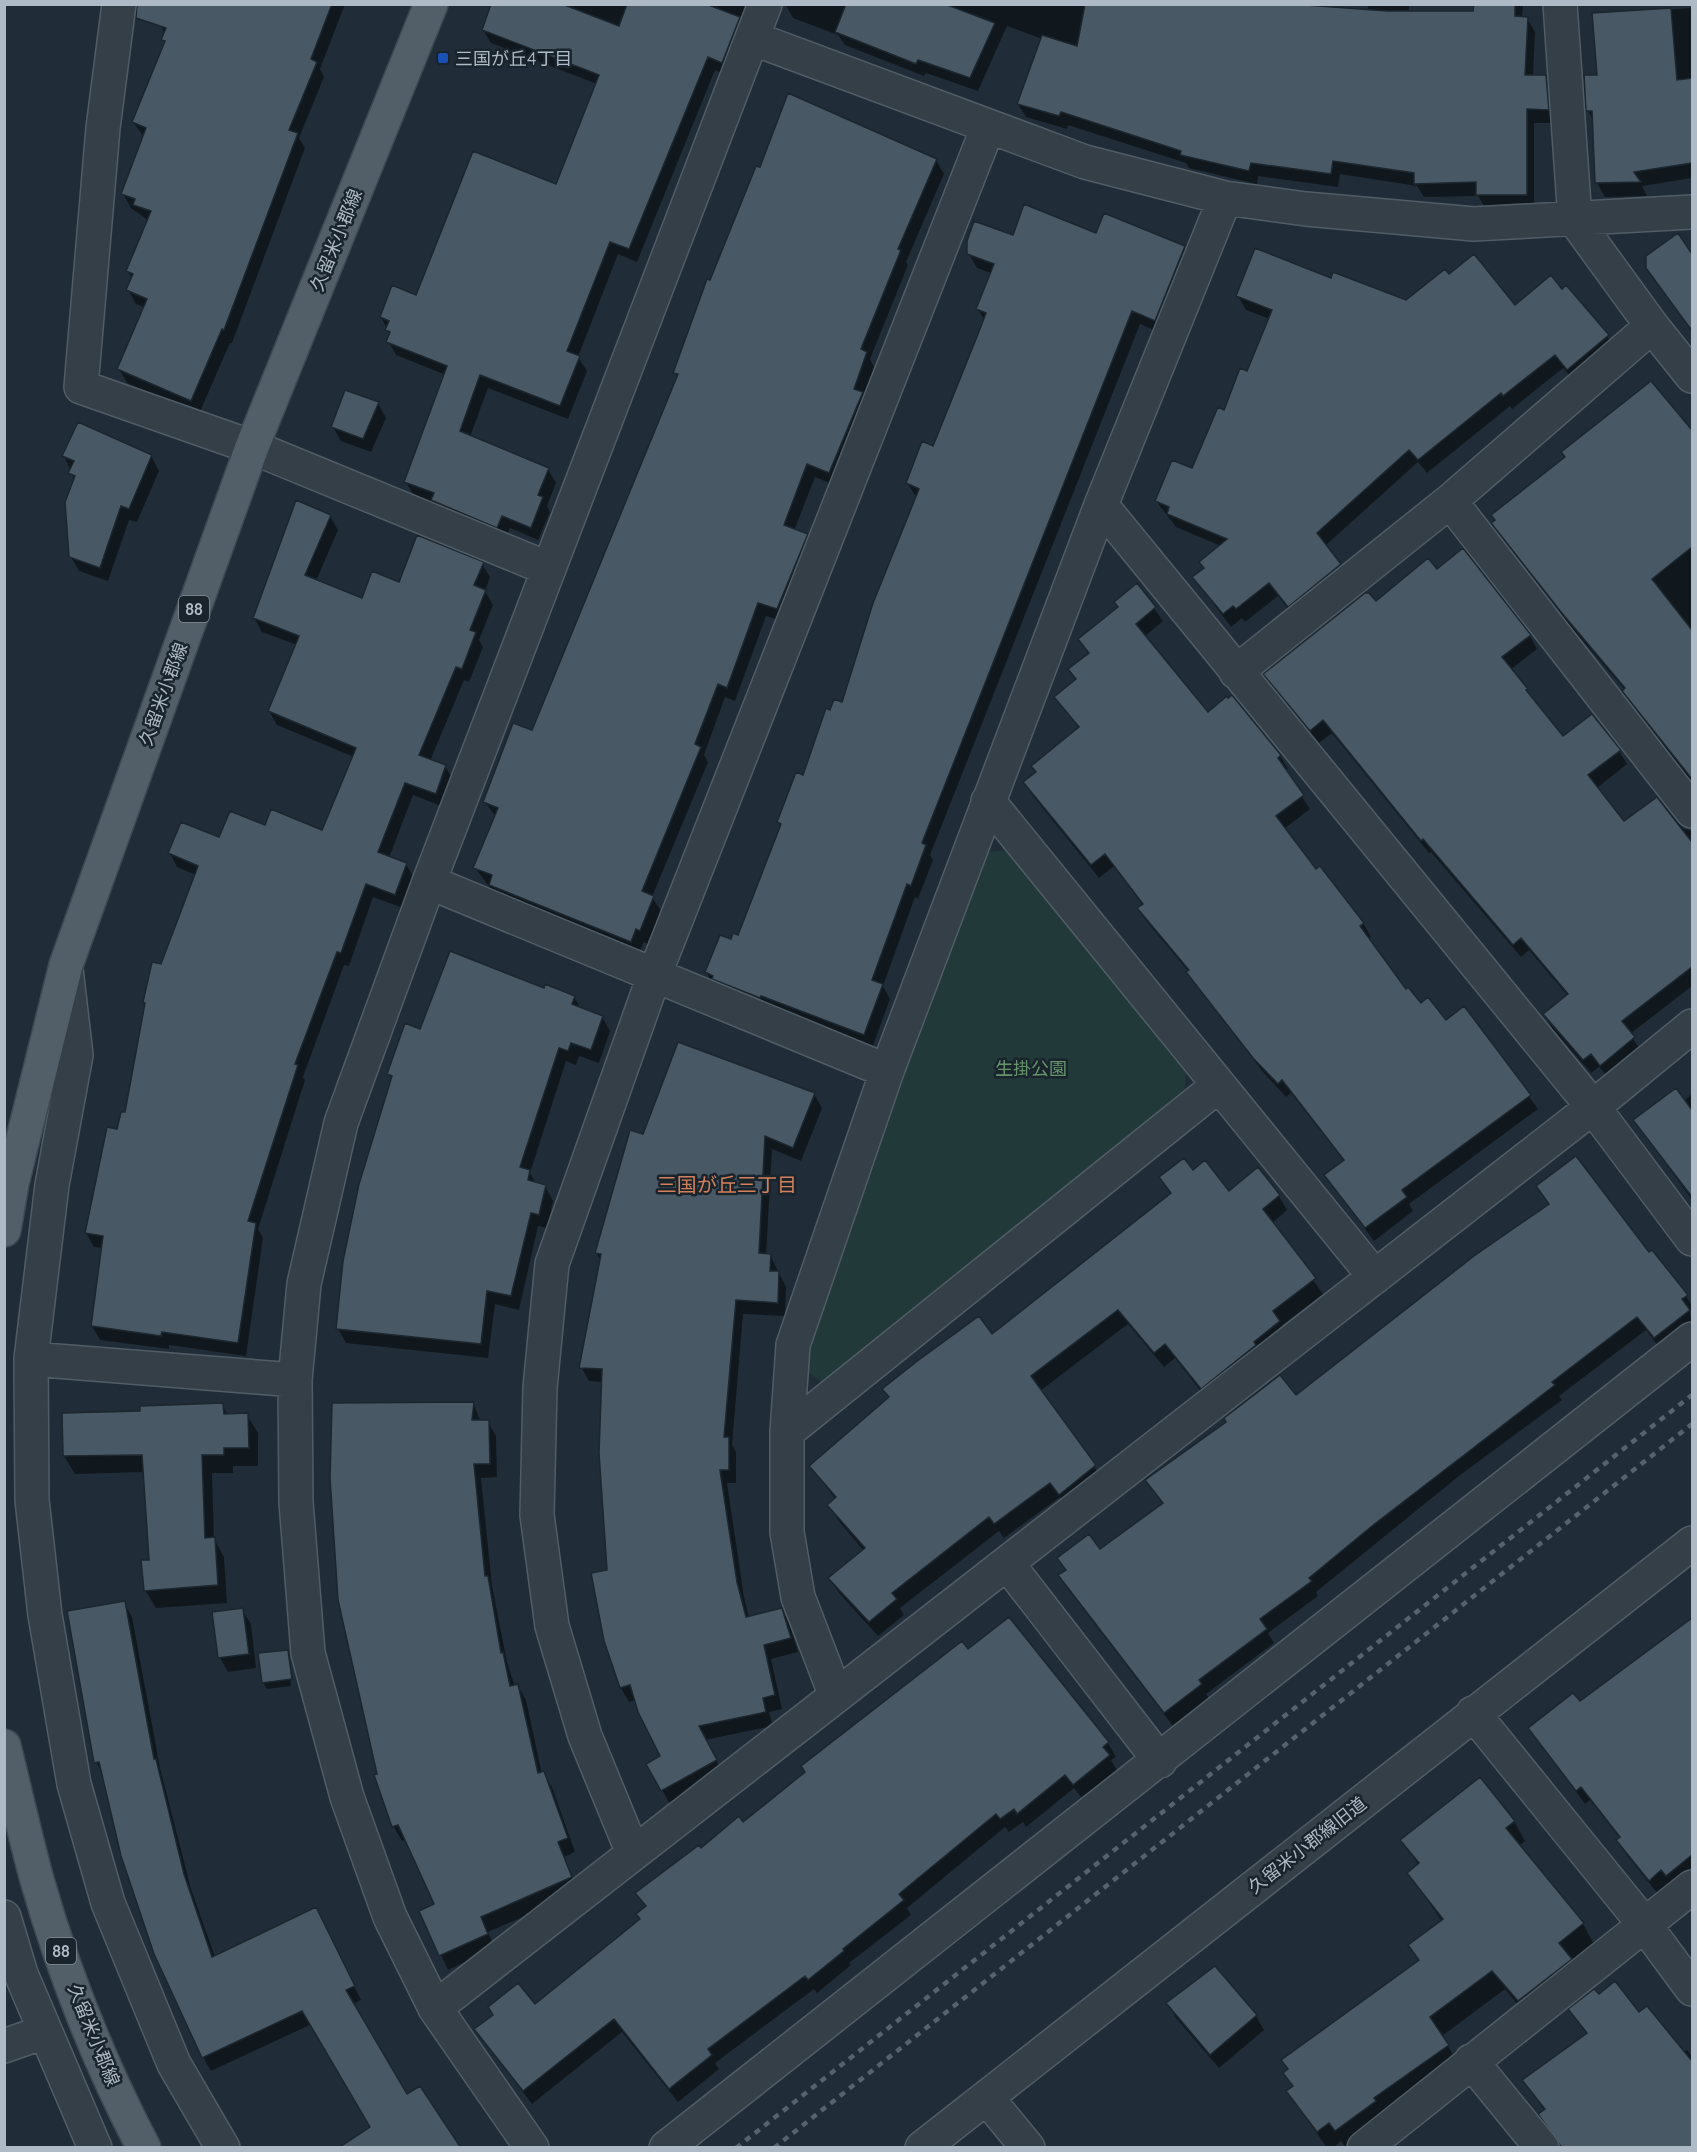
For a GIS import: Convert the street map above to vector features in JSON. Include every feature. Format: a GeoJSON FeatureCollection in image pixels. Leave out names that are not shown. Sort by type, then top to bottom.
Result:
{"type":"FeatureCollection","features":[{"type":"Feature","properties":{"kind":"main road","name":"久留米小郡線"},"geometry":{"type":"LineString","coordinates":[[4,1230],[12,1183],[66,965],[252,447],[431,4]]}},
{"type":"Feature","properties":{"kind":"main road","name":"久留米小郡線"},"geometry":{"type":"LineString","coordinates":[[4,1746],[37,1880],[72,1983],[125,2111],[144,2148]]}},
{"type":"Feature","properties":{"kind":"street"},"geometry":{"type":"LineString","coordinates":[[119,4],[102,128],[81,387],[252,447],[549,569]]}},
{"type":"Feature","properties":{"kind":"street"},"geometry":{"type":"LineString","coordinates":[[532,2148],[435,2008],[390,1917],[347,1797],[308,1653],[296,1502],[295,1380],[304,1284],[341,1123],[429,882],[765,4]]}},
{"type":"Feature","properties":{"kind":"street"},"geometry":{"type":"LineString","coordinates":[[1560,4],[1575,220],[1652,326],[1692,376]]}},
{"type":"Feature","properties":{"kind":"street"},"geometry":{"type":"LineString","coordinates":[[752,38],[1085,162],[1225,198],[1306,209],[1474,224],[1692,212]]}},
{"type":"Feature","properties":{"kind":"street"},"geometry":{"type":"LineString","coordinates":[[633,1854],[585,1736],[552,1626],[537,1515],[540,1388],[552,1264],[654,976],[987,127]]}},
{"type":"Feature","properties":{"kind":"street"},"geometry":{"type":"LineString","coordinates":[[836,1696],[798,1597],[787,1532],[787,1431],[793,1345],[886,1071],[1101,505],[1225,198]]}},
{"type":"Feature","properties":{"kind":"street"},"geometry":{"type":"LineString","coordinates":[[1236,672],[1450,501],[1652,326]]}},
{"type":"Feature","properties":{"kind":"street"},"geometry":{"type":"LineString","coordinates":[[1450,501],[1692,811]]}},
{"type":"Feature","properties":{"kind":"street"},"geometry":{"type":"LineString","coordinates":[[1101,505],[1593,1107],[1692,1239]]}},
{"type":"Feature","properties":{"kind":"street"},"geometry":{"type":"LineString","coordinates":[[988,801],[1376,1276]]}},
{"type":"Feature","properties":{"kind":"street"},"geometry":{"type":"LineString","coordinates":[[429,882],[886,1071]]}},
{"type":"Feature","properties":{"kind":"street"},"geometry":{"type":"LineString","coordinates":[[66,965],[76,1055],[52,1185],[31,1359],[32,1500],[45,1615],[74,1784],[112,1914],[174,2064],[223,2148]]}},
{"type":"Feature","properties":{"kind":"street"},"geometry":{"type":"LineString","coordinates":[[435,2008],[1593,1107],[1692,1026]]}},
{"type":"Feature","properties":{"kind":"street"},"geometry":{"type":"LineString","coordinates":[[787,1431],[1219,1085]]}},
{"type":"Feature","properties":{"kind":"street"},"geometry":{"type":"LineString","coordinates":[[12,1183],[52,1185]]}},
{"type":"Feature","properties":{"kind":"street"},"geometry":{"type":"LineString","coordinates":[[666,2148],[1160,1761],[1692,1339]]}},
{"type":"Feature","properties":{"kind":"street"},"geometry":{"type":"LineString","coordinates":[[31,1359],[295,1380]]}},
{"type":"Feature","properties":{"kind":"street","name":"久留米小郡線旧道"},"geometry":{"type":"LineString","coordinates":[[922,2148],[1692,1543]]}},
{"type":"Feature","properties":{"kind":"street"},"geometry":{"type":"LineString","coordinates":[[1007,1563],[1160,1761]]}},
{"type":"Feature","properties":{"kind":"street"},"geometry":{"type":"LineString","coordinates":[[1473,1713],[1644,1924],[1692,1989]]}},
{"type":"Feature","properties":{"kind":"street"},"geometry":{"type":"LineString","coordinates":[[1364,2148],[1692,1887]]}},
{"type":"Feature","properties":{"kind":"street"},"geometry":{"type":"LineString","coordinates":[[4,1917],[21,1974],[95,2148]]}},
{"type":"Feature","properties":{"kind":"street"},"geometry":{"type":"LineString","coordinates":[[4,2046],[44,2031]]}},
{"type":"Feature","properties":{"kind":"street"},"geometry":{"type":"LineString","coordinates":[[1472,2061],[1542,2148]]}},
{"type":"Feature","properties":{"kind":"street"},"geometry":{"type":"LineString","coordinates":[[987,2098],[1028,2148]]}},
{"type":"Feature","properties":{"kind":"green space","name":"生掛公園"},"geometry":{"type":"Polygon","coordinates":[[[1010,850],[1186,1074],[1184,1095],[823,1383],[803,1368],[902,1076],[988,852],[1010,850]]]}},
{"type":"Feature","properties":{"kind":"building"},"geometry":{"type":"Polygon","coordinates":[[[137,4],[332,4],[311,59],[317,62],[289,130],[298,133],[224,330],[222,329],[191,401],[117,369],[147,299],[126,290],[133,274],[126,271],[151,211],[133,205],[135,199],[121,194],[146,128],[132,122],[165,41],[161,40],[166,28],[136,18],[137,4]]]}},
{"type":"Feature","properties":{"kind":"building"},"geometry":{"type":"Polygon","coordinates":[[[491,4],[562,4],[619,26],[627,4],[706,4],[740,17],[722,63],[708,57],[629,249],[610,242],[567,351],[580,356],[560,406],[480,375],[460,431],[549,468],[538,495],[543,497],[531,528],[502,516],[497,528],[431,500],[434,493],[404,482],[447,366],[386,342],[390,332],[385,330],[389,321],[380,317],[392,285],[416,295],[473,151],[556,184],[599,75],[482,30],[491,4]]]}},
{"type":"Feature","properties":{"kind":"building"},"geometry":{"type":"Polygon","coordinates":[[[846,4],[945,4],[995,23],[970,78],[918,60],[916,64],[835,32],[846,4]]]}},
{"type":"Feature","properties":{"kind":"building"},"geometry":{"type":"Polygon","coordinates":[[[1085,4],[1292,4],[1387,11],[1473,11],[1474,4],[1515,4],[1515,16],[1528,17],[1525,75],[1546,75],[1549,110],[1527,109],[1527,195],[1476,195],[1476,182],[1414,184],[1414,173],[1333,161],[1331,174],[1251,163],[1249,171],[1180,155],[1181,151],[1061,112],[1059,116],[1017,104],[1042,35],[1077,46],[1085,4]]]}},
{"type":"Feature","properties":{"kind":"building"},"geometry":{"type":"Polygon","coordinates":[[[1671,8],[1677,80],[1692,78],[1692,163],[1634,172],[1641,182],[1595,183],[1592,111],[1586,111],[1584,75],[1597,75],[1592,13],[1671,8]]]}},
{"type":"Feature","properties":{"kind":"building"},"geometry":{"type":"Polygon","coordinates":[[[788,93],[937,159],[898,249],[901,250],[861,349],[867,352],[854,389],[863,392],[829,473],[807,464],[784,525],[808,534],[777,609],[758,603],[727,688],[718,684],[695,744],[701,747],[642,891],[654,896],[640,931],[636,929],[631,942],[489,885],[492,875],[473,868],[498,808],[483,802],[513,723],[532,730],[678,374],[673,373],[707,279],[710,280],[756,166],[760,167],[788,93]]]}},
{"type":"Feature","properties":{"kind":"building"},"geometry":{"type":"Polygon","coordinates":[[[1024,204],[1096,233],[1104,213],[1185,246],[1155,321],[1132,311],[922,843],[926,845],[911,886],[907,884],[872,980],[883,984],[864,1035],[712,979],[713,976],[705,972],[720,935],[731,939],[733,933],[738,935],[781,824],[777,822],[796,772],[803,775],[826,708],[830,710],[834,699],[842,702],[873,603],[919,489],[906,483],[922,441],[933,446],[986,313],[976,309],[994,264],[967,254],[967,241],[974,221],[1013,235],[1024,204]]]}},
{"type":"Feature","properties":{"kind":"building"},"geometry":{"type":"Polygon","coordinates":[[[1678,233],[1692,254],[1692,331],[1646,268],[1646,256],[1678,233]]]}},
{"type":"Feature","properties":{"kind":"building"},"geometry":{"type":"Polygon","coordinates":[[[1255,248],[1331,278],[1333,272],[1406,300],[1445,269],[1449,274],[1474,254],[1515,305],[1551,275],[1562,289],[1566,285],[1609,335],[1567,370],[1555,355],[1503,396],[1501,393],[1418,460],[1409,450],[1317,533],[1341,564],[1288,607],[1269,583],[1236,609],[1233,606],[1223,614],[1192,577],[1204,568],[1199,562],[1227,539],[1167,514],[1169,507],[1155,501],[1172,460],[1192,468],[1218,407],[1224,410],[1240,368],[1247,371],[1272,310],[1236,296],[1255,248]]]}},
{"type":"Feature","properties":{"kind":"building"},"geometry":{"type":"Polygon","coordinates":[[[1651,381],[1692,430],[1692,547],[1652,579],[1692,630],[1692,779],[1622,691],[1625,688],[1491,523],[1495,520],[1491,515],[1565,457],[1561,452],[1651,381]]]}},
{"type":"Feature","properties":{"kind":"building"},"geometry":{"type":"Polygon","coordinates":[[[345,390],[379,402],[363,439],[331,427],[345,390]]]}},
{"type":"Feature","properties":{"kind":"building"},"geometry":{"type":"Polygon","coordinates":[[[78,422],[152,455],[129,509],[121,506],[100,568],[69,557],[65,502],[75,476],[68,473],[74,461],[62,456],[78,422]]]}},
{"type":"Feature","properties":{"kind":"building"},"geometry":{"type":"Polygon","coordinates":[[[296,500],[331,515],[305,575],[362,598],[372,571],[399,582],[417,535],[484,562],[474,585],[486,590],[470,630],[476,632],[462,669],[456,667],[419,755],[446,765],[436,794],[405,783],[378,852],[407,863],[395,895],[366,884],[341,953],[337,952],[295,1064],[298,1065],[248,1221],[256,1223],[238,1343],[162,1332],[161,1336],[91,1326],[103,1236],[85,1233],[107,1127],[117,1129],[121,1112],[125,1112],[152,962],[161,964],[198,866],[168,853],[181,822],[219,837],[230,811],[265,825],[271,809],[322,830],[356,748],[268,711],[299,636],[253,618],[296,500]]]}},
{"type":"Feature","properties":{"kind":"building"},"geometry":{"type":"Polygon","coordinates":[[[1463,548],[1531,635],[1502,657],[1528,689],[1526,690],[1563,736],[1592,714],[1621,750],[1588,775],[1624,821],[1657,797],[1692,842],[1692,967],[1622,1021],[1635,1037],[1600,1066],[1591,1054],[1583,1060],[1543,1014],[1568,994],[1521,938],[1513,945],[1423,839],[1421,841],[1323,720],[1310,731],[1263,674],[1365,593],[1369,593],[1376,601],[1428,558],[1437,569],[1463,548]]]}},
{"type":"Feature","properties":{"kind":"building"},"geometry":{"type":"Polygon","coordinates":[[[1137,583],[1156,607],[1136,624],[1208,712],[1227,696],[1228,698],[1232,695],[1281,755],[1278,758],[1304,795],[1276,816],[1316,869],[1320,866],[1364,923],[1360,926],[1406,989],[1408,987],[1421,1003],[1428,997],[1446,1020],[1464,1006],[1531,1095],[1402,1190],[1407,1197],[1365,1228],[1324,1175],[1344,1160],[1282,1080],[1278,1084],[1253,1058],[1186,972],[1189,970],[1137,908],[1143,904],[1105,854],[1091,865],[1023,782],[1036,772],[1031,766],[1079,727],[1054,697],[1076,679],[1068,669],[1089,653],[1078,639],[1118,607],[1114,602],[1137,583]]]}},
{"type":"Feature","properties":{"kind":"building"},"geometry":{"type":"Polygon","coordinates":[[[450,951],[544,988],[545,984],[575,996],[572,1004],[603,1016],[591,1050],[571,1043],[568,1051],[559,1048],[520,1167],[530,1170],[528,1180],[546,1185],[539,1215],[531,1213],[511,1296],[487,1291],[481,1344],[336,1329],[343,1261],[359,1184],[392,1076],[387,1074],[405,1023],[420,1029],[450,951]]]}},
{"type":"Feature","properties":{"kind":"building"},"geometry":{"type":"Polygon","coordinates":[[[678,1042],[815,1093],[793,1148],[765,1136],[759,1253],[771,1254],[770,1271],[779,1271],[778,1303],[736,1300],[724,1437],[729,1437],[729,1470],[720,1470],[737,1582],[746,1617],[782,1608],[791,1638],[764,1645],[775,1695],[763,1698],[766,1712],[699,1726],[717,1760],[661,1791],[646,1764],[660,1756],[638,1712],[630,1685],[620,1688],[604,1641],[591,1573],[607,1570],[599,1453],[602,1369],[579,1368],[601,1254],[595,1253],[630,1130],[643,1134],[678,1042]]]}},
{"type":"Feature","properties":{"kind":"building"},"geometry":{"type":"Polygon","coordinates":[[[1676,1088],[1692,1110],[1692,1197],[1633,1120],[1676,1088]]]}},
{"type":"Feature","properties":{"kind":"building"},"geometry":{"type":"Polygon","coordinates":[[[1576,1156],[1649,1252],[1652,1250],[1688,1295],[1682,1299],[1690,1310],[1654,1338],[1637,1317],[1552,1382],[1555,1385],[1372,1526],[1309,1578],[1312,1581],[1260,1619],[1267,1629],[1199,1680],[1202,1684],[1164,1713],[1058,1575],[1066,1570],[1057,1558],[1089,1534],[1100,1549],[1163,1503],[1145,1480],[1226,1422],[1224,1418],[1280,1375],[1296,1395],[1474,1256],[1549,1204],[1536,1186],[1576,1156]]]}},
{"type":"Feature","properties":{"kind":"building"},"geometry":{"type":"Polygon","coordinates":[[[1184,1158],[1193,1170],[1205,1160],[1229,1191],[1258,1167],[1280,1195],[1263,1209],[1316,1278],[1273,1311],[1280,1321],[1254,1342],[1256,1345],[1201,1389],[1165,1344],[1154,1353],[1118,1310],[1031,1376],[1096,1465],[1059,1495],[1050,1483],[994,1524],[989,1517],[892,1593],[897,1599],[869,1622],[828,1578],[865,1548],[827,1505],[836,1497],[809,1466],[889,1397],[882,1389],[916,1362],[979,1316],[992,1334],[1171,1193],[1159,1177],[1184,1158]]]}},
{"type":"Feature","properties":{"kind":"building"},"geometry":{"type":"Polygon","coordinates":[[[474,1402],[472,1420],[489,1420],[490,1464],[474,1464],[485,1576],[488,1576],[501,1653],[503,1652],[510,1686],[518,1684],[538,1773],[544,1771],[568,1838],[558,1842],[572,1877],[481,1917],[488,1934],[439,1956],[419,1911],[434,1904],[398,1825],[392,1827],[374,1775],[377,1774],[338,1600],[330,1478],[332,1403],[474,1402]]]}},
{"type":"Feature","properties":{"kind":"building"},"geometry":{"type":"Polygon","coordinates":[[[223,1403],[224,1414],[248,1413],[249,1448],[224,1448],[224,1455],[202,1455],[205,1538],[215,1537],[218,1585],[144,1591],[141,1560],[149,1560],[142,1455],[63,1456],[62,1413],[140,1411],[140,1406],[223,1403]]]}},
{"type":"Feature","properties":{"kind":"building"},"geometry":{"type":"Polygon","coordinates":[[[125,1601],[154,1759],[156,1759],[184,1874],[212,1957],[316,1907],[355,1986],[346,1990],[407,2094],[420,2086],[461,2148],[338,2148],[370,2127],[302,2011],[202,2058],[154,1954],[121,1856],[99,1762],[94,1763],[67,1611],[125,1601]]]}},
{"type":"Feature","properties":{"kind":"building"},"geometry":{"type":"Polygon","coordinates":[[[243,1608],[249,1654],[218,1658],[212,1612],[243,1608]]]}},
{"type":"Feature","properties":{"kind":"building"},"geometry":{"type":"Polygon","coordinates":[[[1009,1617],[1109,1742],[1103,1747],[1110,1755],[1073,1785],[1065,1775],[1017,1814],[1014,1809],[1000,1819],[996,1814],[899,1894],[904,1900],[843,1949],[844,1951],[808,1980],[805,1976],[708,2049],[712,2055],[669,2089],[614,2019],[523,2091],[474,2029],[493,2015],[488,2007],[518,1983],[535,2004],[640,1919],[636,1914],[646,1906],[635,1893],[699,1845],[701,1848],[739,1816],[743,1822],[805,1772],[801,1766],[962,1641],[968,1649],[1009,1617]]]}},
{"type":"Feature","properties":{"kind":"building"},"geometry":{"type":"Polygon","coordinates":[[[1692,1618],[1692,1855],[1666,1876],[1661,1870],[1649,1881],[1616,1840],[1620,1837],[1581,1787],[1576,1791],[1528,1728],[1573,1693],[1580,1701],[1692,1618]]]}},
{"type":"Feature","properties":{"kind":"building"},"geometry":{"type":"Polygon","coordinates":[[[288,1650],[292,1679],[262,1683],[258,1653],[288,1650]]]}},
{"type":"Feature","properties":{"kind":"building"},"geometry":{"type":"Polygon","coordinates":[[[1480,1777],[1515,1821],[1506,1828],[1584,1923],[1559,1943],[1572,1959],[1518,2001],[1492,1971],[1430,2017],[1449,2045],[1374,2098],[1376,2101],[1335,2131],[1329,2123],[1317,2132],[1286,2091],[1293,2086],[1283,2073],[1288,2069],[1281,2060],[1419,1960],[1408,1945],[1443,1919],[1407,1873],[1419,1863],[1400,1840],[1480,1777]]]}},
{"type":"Feature","properties":{"kind":"building"},"geometry":{"type":"Polygon","coordinates":[[[1215,1966],[1257,2015],[1210,2055],[1166,2003],[1215,1966]]]}},
{"type":"Feature","properties":{"kind":"building"},"geometry":{"type":"Polygon","coordinates":[[[1615,1981],[1639,2012],[1647,2006],[1692,2061],[1692,2148],[1562,2148],[1538,2114],[1545,2109],[1522,2080],[1587,2033],[1568,2009],[1594,1989],[1599,1994],[1615,1981]]]}},
{"type":"Feature","properties":{"kind":"railway"},"geometry":{"type":"LineString","coordinates":[[736,2148],[1692,1395]]}},
{"type":"Feature","properties":{"kind":"railway"},"geometry":{"type":"LineString","coordinates":[[774,2148],[1692,1424]]}},
{"type":"Feature","properties":{"kind":"place","name":"三国が丘4丁目"},"geometry":{"type":"Point","coordinates":[443,58]}},
{"type":"Feature","properties":{"kind":"district","name":"三国が丘三丁目"},"geometry":{"type":"Point","coordinates":[727,1184]}}]}
